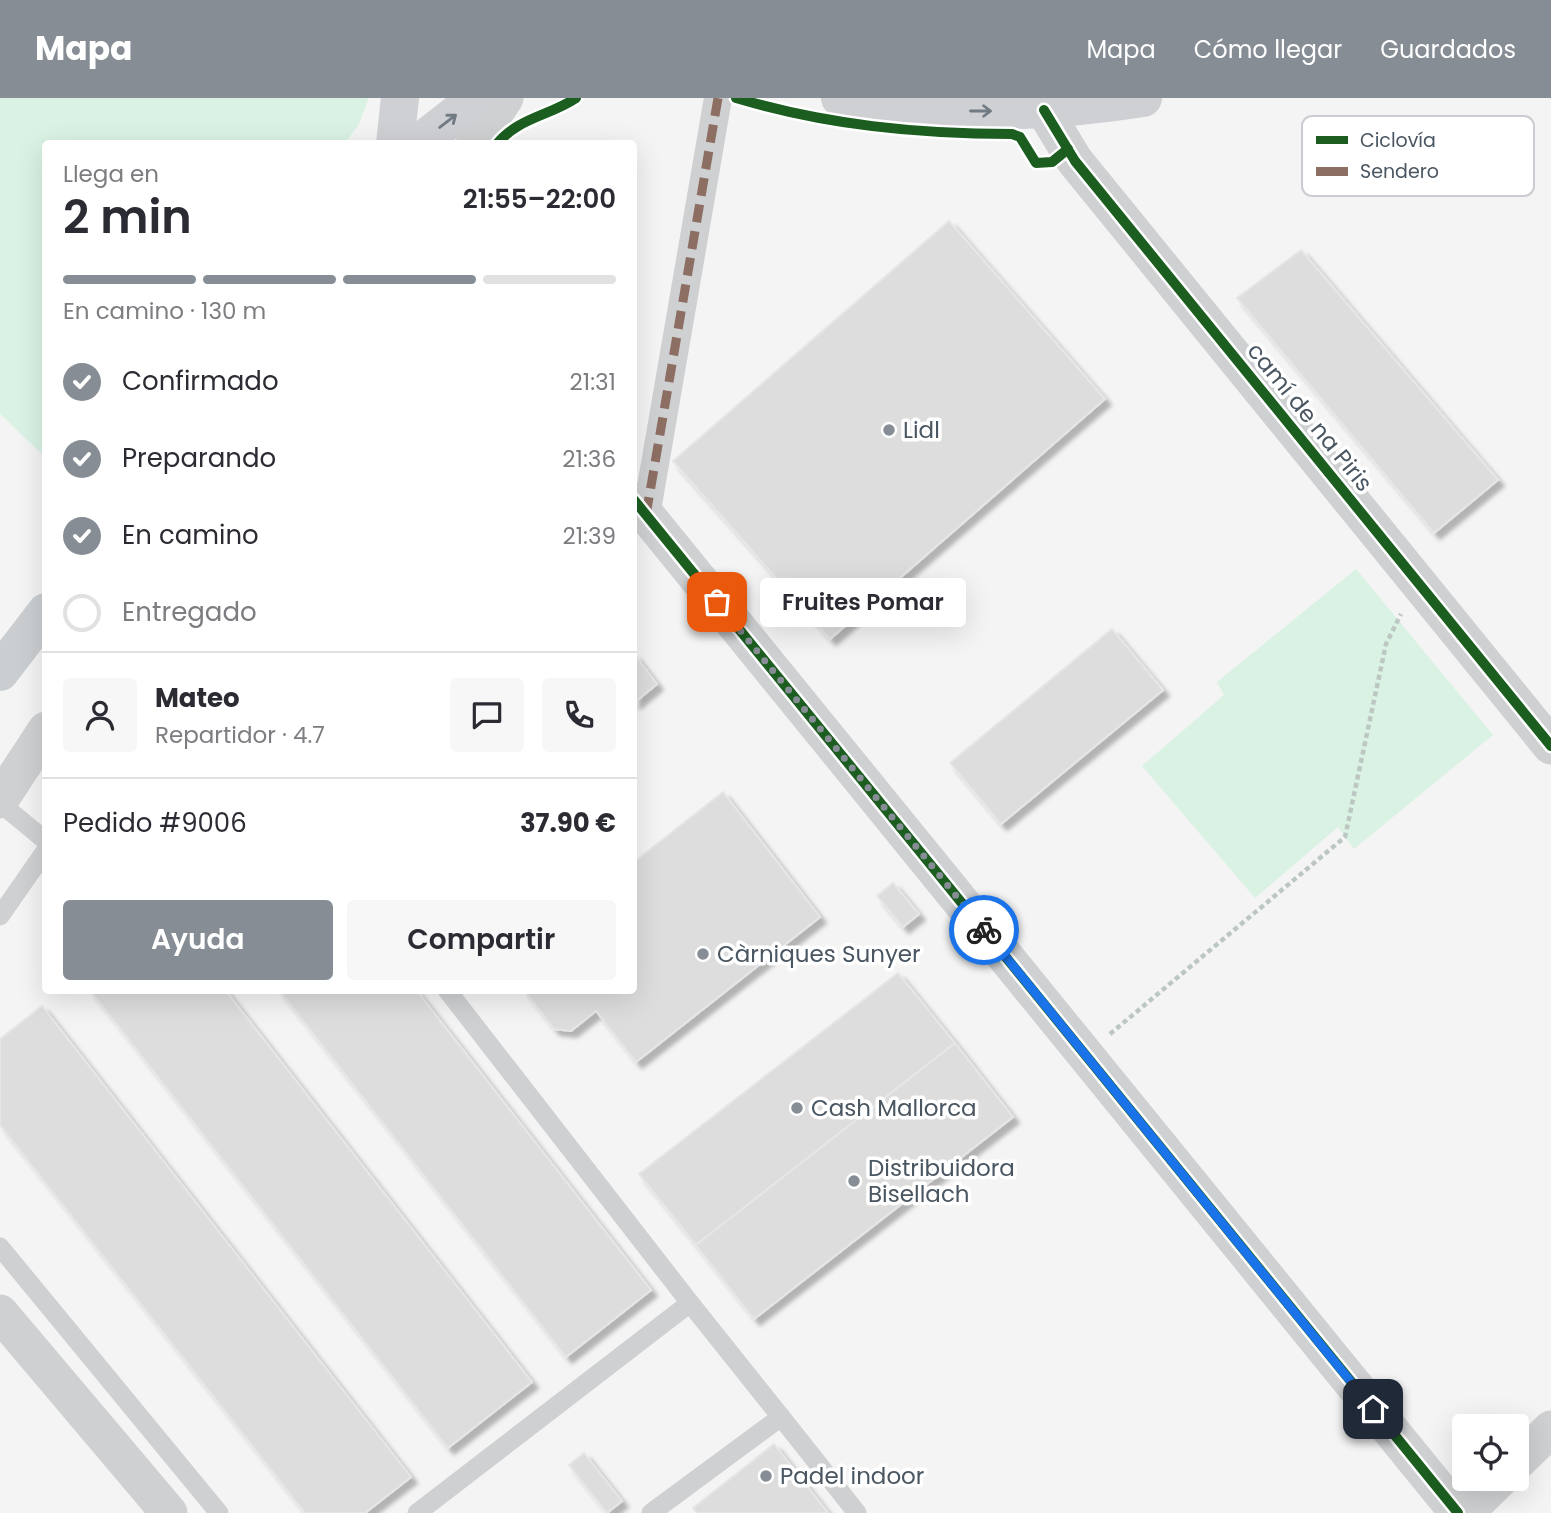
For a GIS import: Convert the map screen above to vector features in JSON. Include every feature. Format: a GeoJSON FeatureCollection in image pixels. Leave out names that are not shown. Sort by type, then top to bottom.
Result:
{"type":"FeatureCollection","features":[{"type":"Feature","properties":{"kind":"main road"},"geometry":{"type":"LineString","coordinates":[[395,140],[400,98]]}},
{"type":"Feature","properties":{"kind":"main road"},"geometry":{"type":"LineString","coordinates":[[423,140],[477,98]]}},
{"type":"Feature","properties":{"kind":"main road"},"geometry":{"type":"LineString","coordinates":[[840,98],[912,109],[1044,110],[1143,98]]}},
{"type":"Feature","properties":{"kind":"main road"},"geometry":{"type":"LineString","coordinates":[[0,672],[42,617]]}},
{"type":"Feature","properties":{"kind":"street"},"geometry":{"type":"LineString","coordinates":[[477,140],[505,98]]}},
{"type":"Feature","properties":{"kind":"street"},"geometry":{"type":"LineString","coordinates":[[718,98],[640,508],[1458,1513]]}},
{"type":"Feature","properties":{"kind":"street","name":"camí de na Piris"},"geometry":{"type":"LineString","coordinates":[[1044,110],[1075,161],[1551,746]]}},
{"type":"Feature","properties":{"kind":"street"},"geometry":{"type":"LineString","coordinates":[[0,801],[42,736]]}},
{"type":"Feature","properties":{"kind":"street"},"geometry":{"type":"LineString","coordinates":[[0,1314],[169,1513]]}},
{"type":"Feature","properties":{"kind":"street"},"geometry":{"type":"LineString","coordinates":[[1529,1450],[1551,1429]]}},
{"type":"Feature","properties":{"kind":"street"},"geometry":{"type":"LineString","coordinates":[[1465,1513],[1488,1491]]}},
{"type":"Feature","properties":{"kind":"lane"},"geometry":{"type":"LineString","coordinates":[[0,801],[42,838]]}},
{"type":"Feature","properties":{"kind":"lane"},"geometry":{"type":"LineString","coordinates":[[0,916],[42,856]]}},
{"type":"Feature","properties":{"kind":"lane"},"geometry":{"type":"LineString","coordinates":[[450,994],[857,1513]]}},
{"type":"Feature","properties":{"kind":"lane"},"geometry":{"type":"LineString","coordinates":[[0,1247],[219,1513]]}},
{"type":"Feature","properties":{"kind":"lane"},"geometry":{"type":"LineString","coordinates":[[417,1513],[690,1303]]}},
{"type":"Feature","properties":{"kind":"lane"},"geometry":{"type":"LineString","coordinates":[[651,1513],[780,1417]]}},
{"type":"Feature","properties":{"kind":"path"},"geometry":{"type":"LineString","coordinates":[[1086,1055],[1345,837],[1386,644],[1403,609],[1424,590]]}},
{"type":"Feature","properties":{"kind":"green space"},"geometry":{"type":"Polygon","coordinates":[[[0,98],[368,98],[359,124],[347,140],[42,140],[42,454],[0,414],[0,98]]]}},
{"type":"Feature","properties":{"kind":"green space"},"geometry":{"type":"Polygon","coordinates":[[[1356,569],[1493,735],[1354,849],[1338,827],[1255,898],[1142,766],[1224,695],[1217,682],[1356,569]]]}},
{"type":"Feature","properties":{"kind":"building","name":"Lidl"},"geometry":{"type":"Polygon","coordinates":[[[949,221],[1105,399],[830,639],[673,461],[949,221]]]}},
{"type":"Feature","properties":{"kind":"building"},"geometry":{"type":"Polygon","coordinates":[[[1301,250],[1498,480],[1434,533],[1237,298],[1301,250]]]}},
{"type":"Feature","properties":{"kind":"building"},"geometry":{"type":"Polygon","coordinates":[[[1112,629],[1163,690],[1001,824],[950,763],[1112,629]]]}},
{"type":"Feature","properties":{"kind":"building"},"geometry":{"type":"Polygon","coordinates":[[[637,658],[657,684],[637,701],[637,658]]]}},
{"type":"Feature","properties":{"kind":"building","name":"Càrniques Sunyer"},"geometry":{"type":"Polygon","coordinates":[[[723,792],[820,917],[636,1062],[596,1011],[571,1031],[554,1029],[527,994],[637,994],[637,860],[723,792]]]}},
{"type":"Feature","properties":{"kind":"building"},"geometry":{"type":"Polygon","coordinates":[[[893,883],[919,914],[903,927],[877,896],[893,883]]]}},
{"type":"Feature","properties":{"kind":"building","name":"Cash Mallorca"},"geometry":{"type":"Polygon","coordinates":[[[898,973],[955,1043],[696,1245],[639,1174],[898,973]]]}},
{"type":"Feature","properties":{"kind":"building"},"geometry":{"type":"Polygon","coordinates":[[[93,994],[228,994],[532,1382],[448,1448],[93,994]]]}},
{"type":"Feature","properties":{"kind":"building"},"geometry":{"type":"Polygon","coordinates":[[[282,994],[419,994],[651,1290],[566,1357],[282,994]]]}},
{"type":"Feature","properties":{"kind":"building"},"geometry":{"type":"Polygon","coordinates":[[[42,1006],[411,1477],[365,1513],[305,1513],[0,1125],[0,1039],[42,1006]]]}},
{"type":"Feature","properties":{"kind":"building","name":"Distribuidora Bisellach"},"geometry":{"type":"Polygon","coordinates":[[[955,1043],[1013,1117],[754,1319],[696,1245],[955,1043]]]}},
{"type":"Feature","properties":{"kind":"building","name":"Padel indoor"},"geometry":{"type":"Polygon","coordinates":[[[774,1444],[828,1513],[697,1513],[693,1508],[774,1444]]]}},
{"type":"Feature","properties":{"kind":"building"},"geometry":{"type":"Polygon","coordinates":[[[584,1453],[622,1501],[607,1513],[569,1465],[584,1453]]]}},
{"type":"Feature","properties":{"kind":"marked path"},"geometry":{"type":"LineString","coordinates":[[646,515],[718,98]]}},
{"type":"Feature","properties":{"kind":"cycle path"},"geometry":{"type":"LineString","coordinates":[[501,140],[514,128],[576,98]]}},
{"type":"Feature","properties":{"kind":"cycle path"},"geometry":{"type":"LineString","coordinates":[[736,98],[804,115],[872,126],[1012,134],[1020,137],[1036,163],[1052,162],[1068,149]]}},
{"type":"Feature","properties":{"kind":"cycle path"},"geometry":{"type":"LineString","coordinates":[[1044,110],[1075,161],[1551,746]]}},
{"type":"Feature","properties":{"kind":"cycle path"},"geometry":{"type":"LineString","coordinates":[[637,504],[1458,1513]]}},
{"type":"Feature","properties":{"kind":"way so far"},"geometry":{"type":"LineString","coordinates":[[717,602],[984,930]]}},
{"type":"Feature","properties":{"kind":"place","name":"Lidl"},"geometry":{"type":"Point","coordinates":[889,430]}},
{"type":"Feature","properties":{"kind":"place","name":"Fruites Pomar"},"geometry":{"type":"Point","coordinates":[717,602]}},
{"type":"Feature","properties":{"kind":"place","name":"Càrniques Sunyer"},"geometry":{"type":"Point","coordinates":[703,954]}},
{"type":"Feature","properties":{"kind":"place","name":"Cash Mallorca"},"geometry":{"type":"Point","coordinates":[797,1108]}},
{"type":"Feature","properties":{"kind":"place","name":"Distribuidora Bisellach"},"geometry":{"type":"Point","coordinates":[854,1181]}},
{"type":"Feature","properties":{"kind":"place","name":"Padel indoor"},"geometry":{"type":"Point","coordinates":[766,1476]}},
{"type":"Feature","properties":{"kind":"route"},"geometry":{"type":"LineString","coordinates":[[984,930],[1373,1409]]}}]}
